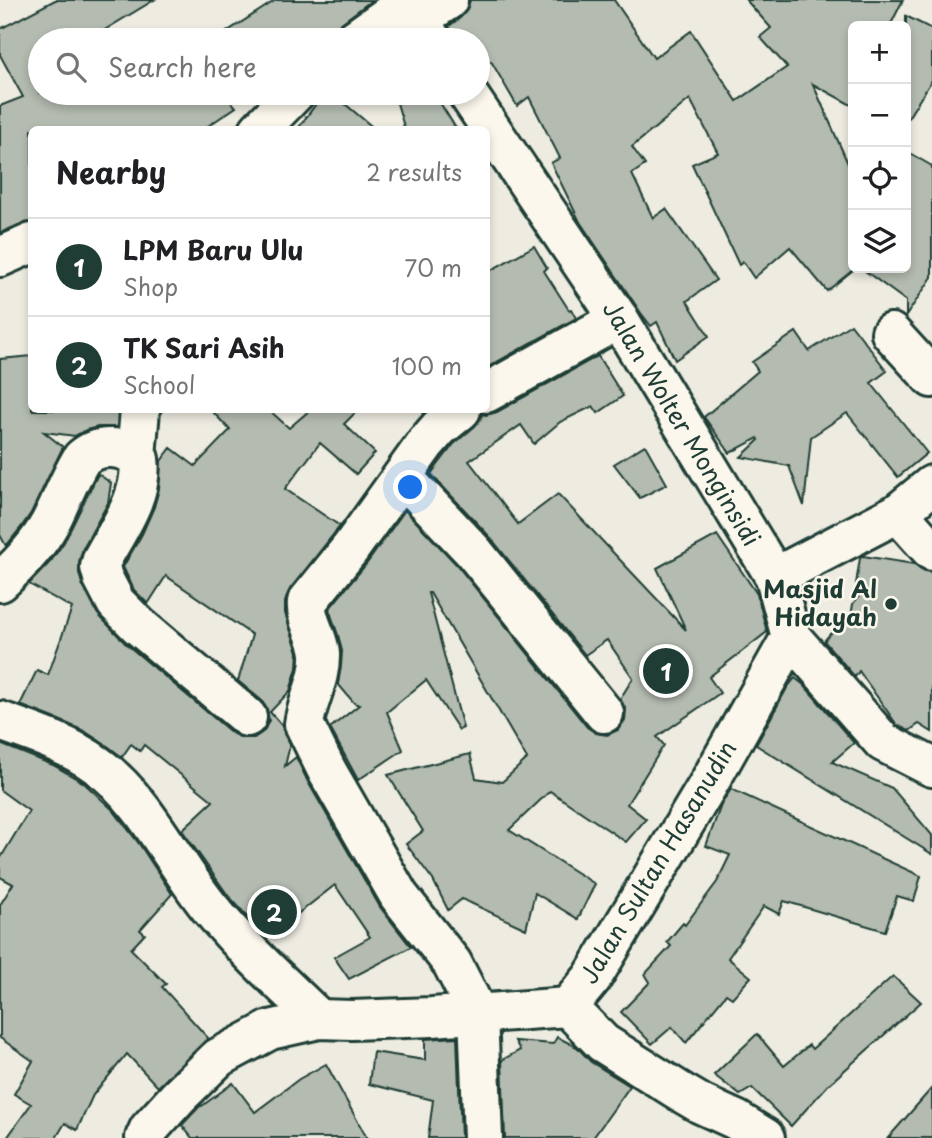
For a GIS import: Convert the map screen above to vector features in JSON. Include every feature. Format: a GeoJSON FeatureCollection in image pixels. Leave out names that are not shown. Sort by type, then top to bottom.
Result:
{"type":"FeatureCollection","features":[{"type":"Feature","properties":{"kind":"street"},"geometry":{"type":"LineString","coordinates":[[383,28],[422,12]]}},
{"type":"Feature","properties":{"kind":"street"},"geometry":{"type":"LineString","coordinates":[[263,126],[283,105]]}},
{"type":"Feature","properties":{"kind":"street","name":"Jalan Wolter Monginsidi"},"geometry":{"type":"LineString","coordinates":[[475,105],[489,126]]}},
{"type":"Feature","properties":{"kind":"street","name":"Jalan Wolter Monginsidi"},"geometry":{"type":"LineString","coordinates":[[490,128],[615,314],[775,577],[791,637],[883,742],[932,767]]}},
{"type":"Feature","properties":{"kind":"street"},"geometry":{"type":"LineString","coordinates":[[0,257],[28,245]]}},
{"type":"Feature","properties":{"kind":"street"},"geometry":{"type":"LineString","coordinates":[[490,391],[568,349],[615,314]]}},
{"type":"Feature","properties":{"kind":"street"},"geometry":{"type":"LineString","coordinates":[[891,332],[932,378]]}},
{"type":"Feature","properties":{"kind":"street"},"geometry":{"type":"LineString","coordinates":[[136,456],[140,413]]}},
{"type":"Feature","properties":{"kind":"street"},"geometry":{"type":"LineString","coordinates":[[457,413],[439,428],[350,549],[307,601],[308,618],[320,655],[304,724],[327,771],[399,896],[452,963],[478,1014],[483,1138]]}},
{"type":"Feature","properties":{"kind":"street"},"geometry":{"type":"LineString","coordinates":[[0,582],[30,551],[48,526],[82,458],[99,448],[116,448],[136,456],[140,468],[138,488],[102,559],[100,567],[103,578],[116,603],[132,619],[247,717]]}},
{"type":"Feature","properties":{"kind":"street"},"geometry":{"type":"LineString","coordinates":[[403,477],[473,551],[604,713]]}},
{"type":"Feature","properties":{"kind":"street"},"geometry":{"type":"LineString","coordinates":[[775,577],[898,513],[932,485]]}},
{"type":"Feature","properties":{"kind":"street"},"geometry":{"type":"LineString","coordinates":[[898,513],[932,551]]}},
{"type":"Feature","properties":{"kind":"street","name":"Jalan Sultan Hasanudin"},"geometry":{"type":"LineString","coordinates":[[145,1138],[149,1129],[178,1097],[218,1058],[271,1030],[319,1018],[352,1020],[568,1007],[599,967],[709,783],[791,637]]}},
{"type":"Feature","properties":{"kind":"street"},"geometry":{"type":"LineString","coordinates":[[0,721],[49,738],[100,767],[130,795],[209,907],[266,970],[319,1018]]}},
{"type":"Feature","properties":{"kind":"street"},"geometry":{"type":"LineString","coordinates":[[568,1007],[612,1049],[701,1104],[736,1120],[765,1138]]}},
{"type":"Feature","properties":{"kind":"building"},"geometry":{"type":"Polygon","coordinates":[[[55,0],[154,0],[108,28],[28,28],[28,105],[236,107],[208,126],[28,126],[28,222],[0,233],[0,106],[23,97],[0,55],[0,29],[55,0]]]}},
{"type":"Feature","properties":{"kind":"building"},"geometry":{"type":"Polygon","coordinates":[[[276,0],[372,0],[335,28],[233,28],[276,0]]]}},
{"type":"Feature","properties":{"kind":"building"},"geometry":{"type":"Polygon","coordinates":[[[470,0],[614,0],[654,58],[691,31],[737,101],[787,67],[760,37],[771,28],[746,0],[903,0],[892,21],[848,21],[848,103],[813,84],[848,164],[849,273],[827,291],[790,247],[754,278],[743,262],[739,265],[692,164],[718,153],[690,99],[632,147],[645,165],[632,174],[653,218],[666,209],[716,280],[687,301],[709,336],[675,360],[657,322],[651,326],[580,222],[551,163],[560,158],[529,97],[517,106],[490,62],[490,28],[450,28],[467,10],[470,0]]]}},
{"type":"Feature","properties":{"kind":"building"},"geometry":{"type":"Polygon","coordinates":[[[906,16],[932,29],[932,80],[911,113],[911,21],[906,21],[906,16]]]}},
{"type":"Feature","properties":{"kind":"building"},"geometry":{"type":"Polygon","coordinates":[[[315,105],[346,105],[371,126],[300,126],[315,105]]]}},
{"type":"Feature","properties":{"kind":"building"},"geometry":{"type":"Polygon","coordinates":[[[398,105],[441,105],[455,126],[404,126],[398,105]]]}},
{"type":"Feature","properties":{"kind":"building"},"geometry":{"type":"Polygon","coordinates":[[[911,154],[932,166],[932,277],[906,316],[906,301],[868,273],[911,273],[911,154]]]}},
{"type":"Feature","properties":{"kind":"building"},"geometry":{"type":"Polygon","coordinates":[[[534,246],[547,268],[544,271],[576,318],[490,366],[490,271],[534,246]]]}},
{"type":"Feature","properties":{"kind":"building"},"geometry":{"type":"Polygon","coordinates":[[[851,324],[887,371],[871,383],[927,453],[898,477],[847,413],[811,437],[804,506],[789,466],[741,457],[758,438],[730,453],[704,417],[758,371],[752,362],[796,332],[809,351],[851,324]]]}},
{"type":"Feature","properties":{"kind":"building"},"geometry":{"type":"Polygon","coordinates":[[[28,356],[28,413],[118,413],[117,427],[98,427],[75,436],[44,432],[63,447],[31,513],[6,546],[0,535],[0,359],[28,356]]]}},
{"type":"Feature","properties":{"kind":"building"},"geometry":{"type":"Polygon","coordinates":[[[598,356],[623,396],[598,413],[593,406],[560,422],[534,444],[521,425],[469,461],[518,524],[558,494],[686,630],[657,568],[717,535],[757,594],[767,632],[709,677],[720,693],[657,737],[664,745],[627,804],[646,819],[626,842],[550,791],[509,830],[595,884],[578,919],[535,893],[526,929],[462,899],[448,910],[433,880],[406,844],[423,831],[388,775],[470,754],[476,778],[502,782],[527,759],[430,593],[463,728],[459,730],[426,680],[387,712],[403,750],[358,780],[330,728],[359,705],[354,703],[338,684],[342,651],[329,609],[368,562],[405,510],[457,565],[587,727],[596,733],[607,735],[618,730],[625,720],[626,710],[620,699],[633,678],[607,640],[585,655],[490,537],[431,474],[454,444],[475,426],[482,414],[497,412],[598,356]]]}},
{"type":"Feature","properties":{"kind":"building"},"geometry":{"type":"Polygon","coordinates":[[[214,413],[272,413],[289,428],[306,413],[355,413],[344,424],[375,453],[356,474],[320,443],[285,489],[340,526],[290,589],[285,602],[285,613],[298,652],[297,668],[290,691],[270,712],[283,727],[290,745],[285,766],[296,757],[380,907],[411,947],[349,979],[334,957],[370,937],[335,885],[267,938],[227,894],[182,830],[213,801],[144,745],[140,751],[131,744],[122,757],[84,731],[20,705],[37,670],[48,675],[72,608],[29,584],[51,561],[64,542],[98,474],[111,483],[108,503],[83,548],[79,562],[82,584],[97,613],[125,643],[233,734],[242,738],[254,738],[264,731],[269,720],[267,709],[261,700],[238,681],[252,635],[166,576],[148,604],[134,590],[123,567],[154,507],[159,489],[161,461],[171,448],[195,466],[230,430],[214,413]]]}},
{"type":"Feature","properties":{"kind":"building"},"geometry":{"type":"Polygon","coordinates":[[[645,445],[667,484],[640,498],[614,464],[645,445]]]}},
{"type":"Feature","properties":{"kind":"building"},"geometry":{"type":"Polygon","coordinates":[[[863,556],[914,564],[932,572],[932,732],[919,724],[909,731],[897,725],[859,671],[855,677],[824,641],[851,617],[853,604],[863,591],[856,584],[860,558],[863,556]]]}},
{"type":"Feature","properties":{"kind":"building"},"geometry":{"type":"Polygon","coordinates":[[[795,678],[854,743],[832,762],[892,788],[932,835],[932,854],[756,745],[795,678]]]}},
{"type":"Feature","properties":{"kind":"building"},"geometry":{"type":"Polygon","coordinates":[[[0,744],[53,765],[84,783],[113,810],[140,845],[172,894],[140,930],[145,934],[131,949],[166,984],[162,987],[208,1038],[158,1087],[127,1054],[93,1095],[77,1130],[65,1123],[56,1138],[7,1138],[31,1104],[14,1094],[33,1061],[0,1038],[0,905],[13,884],[0,877],[0,859],[29,811],[0,790],[0,744]]]}},
{"type":"Feature","properties":{"kind":"building"},"geometry":{"type":"Polygon","coordinates":[[[731,789],[921,876],[914,901],[897,896],[885,931],[784,901],[779,914],[764,906],[728,958],[751,977],[732,998],[726,994],[686,1043],[672,1027],[652,1044],[621,1012],[650,982],[645,974],[671,946],[667,942],[683,923],[685,925],[717,882],[730,855],[706,846],[721,805],[731,789]]]}},
{"type":"Feature","properties":{"kind":"building"},"geometry":{"type":"Polygon","coordinates":[[[893,976],[921,1002],[828,1085],[791,1126],[752,1088],[740,1095],[714,1075],[757,1034],[784,1066],[809,1045],[812,1049],[893,976]]]}},
{"type":"Feature","properties":{"kind":"building"},"geometry":{"type":"Polygon","coordinates":[[[457,1037],[461,1138],[428,1138],[433,1100],[369,1084],[373,1052],[425,1060],[425,1039],[457,1037]]]}},
{"type":"Feature","properties":{"kind":"building"},"geometry":{"type":"Polygon","coordinates":[[[557,1037],[577,1047],[591,1062],[630,1086],[593,1138],[505,1138],[502,1060],[520,1050],[515,1041],[553,1044],[557,1037]]]}},
{"type":"Feature","properties":{"kind":"building"},"geometry":{"type":"Polygon","coordinates":[[[326,1064],[367,1138],[192,1138],[182,1125],[201,1105],[233,1083],[255,1112],[299,1079],[326,1064]]]}},
{"type":"Feature","properties":{"kind":"building"},"geometry":{"type":"Polygon","coordinates":[[[932,1088],[932,1138],[888,1138],[932,1088]]]}},
{"type":"Feature","properties":{"kind":"place","name":"Masjid Al Hidayah"},"geometry":{"type":"Point","coordinates":[891,604]}},
{"type":"Feature","properties":{"kind":"place","name":"LPM Baru Ulu"},"geometry":{"type":"Point","coordinates":[666,671]}},
{"type":"Feature","properties":{"kind":"place","name":"TK Sari Asih"},"geometry":{"type":"Point","coordinates":[274,912]}}]}
